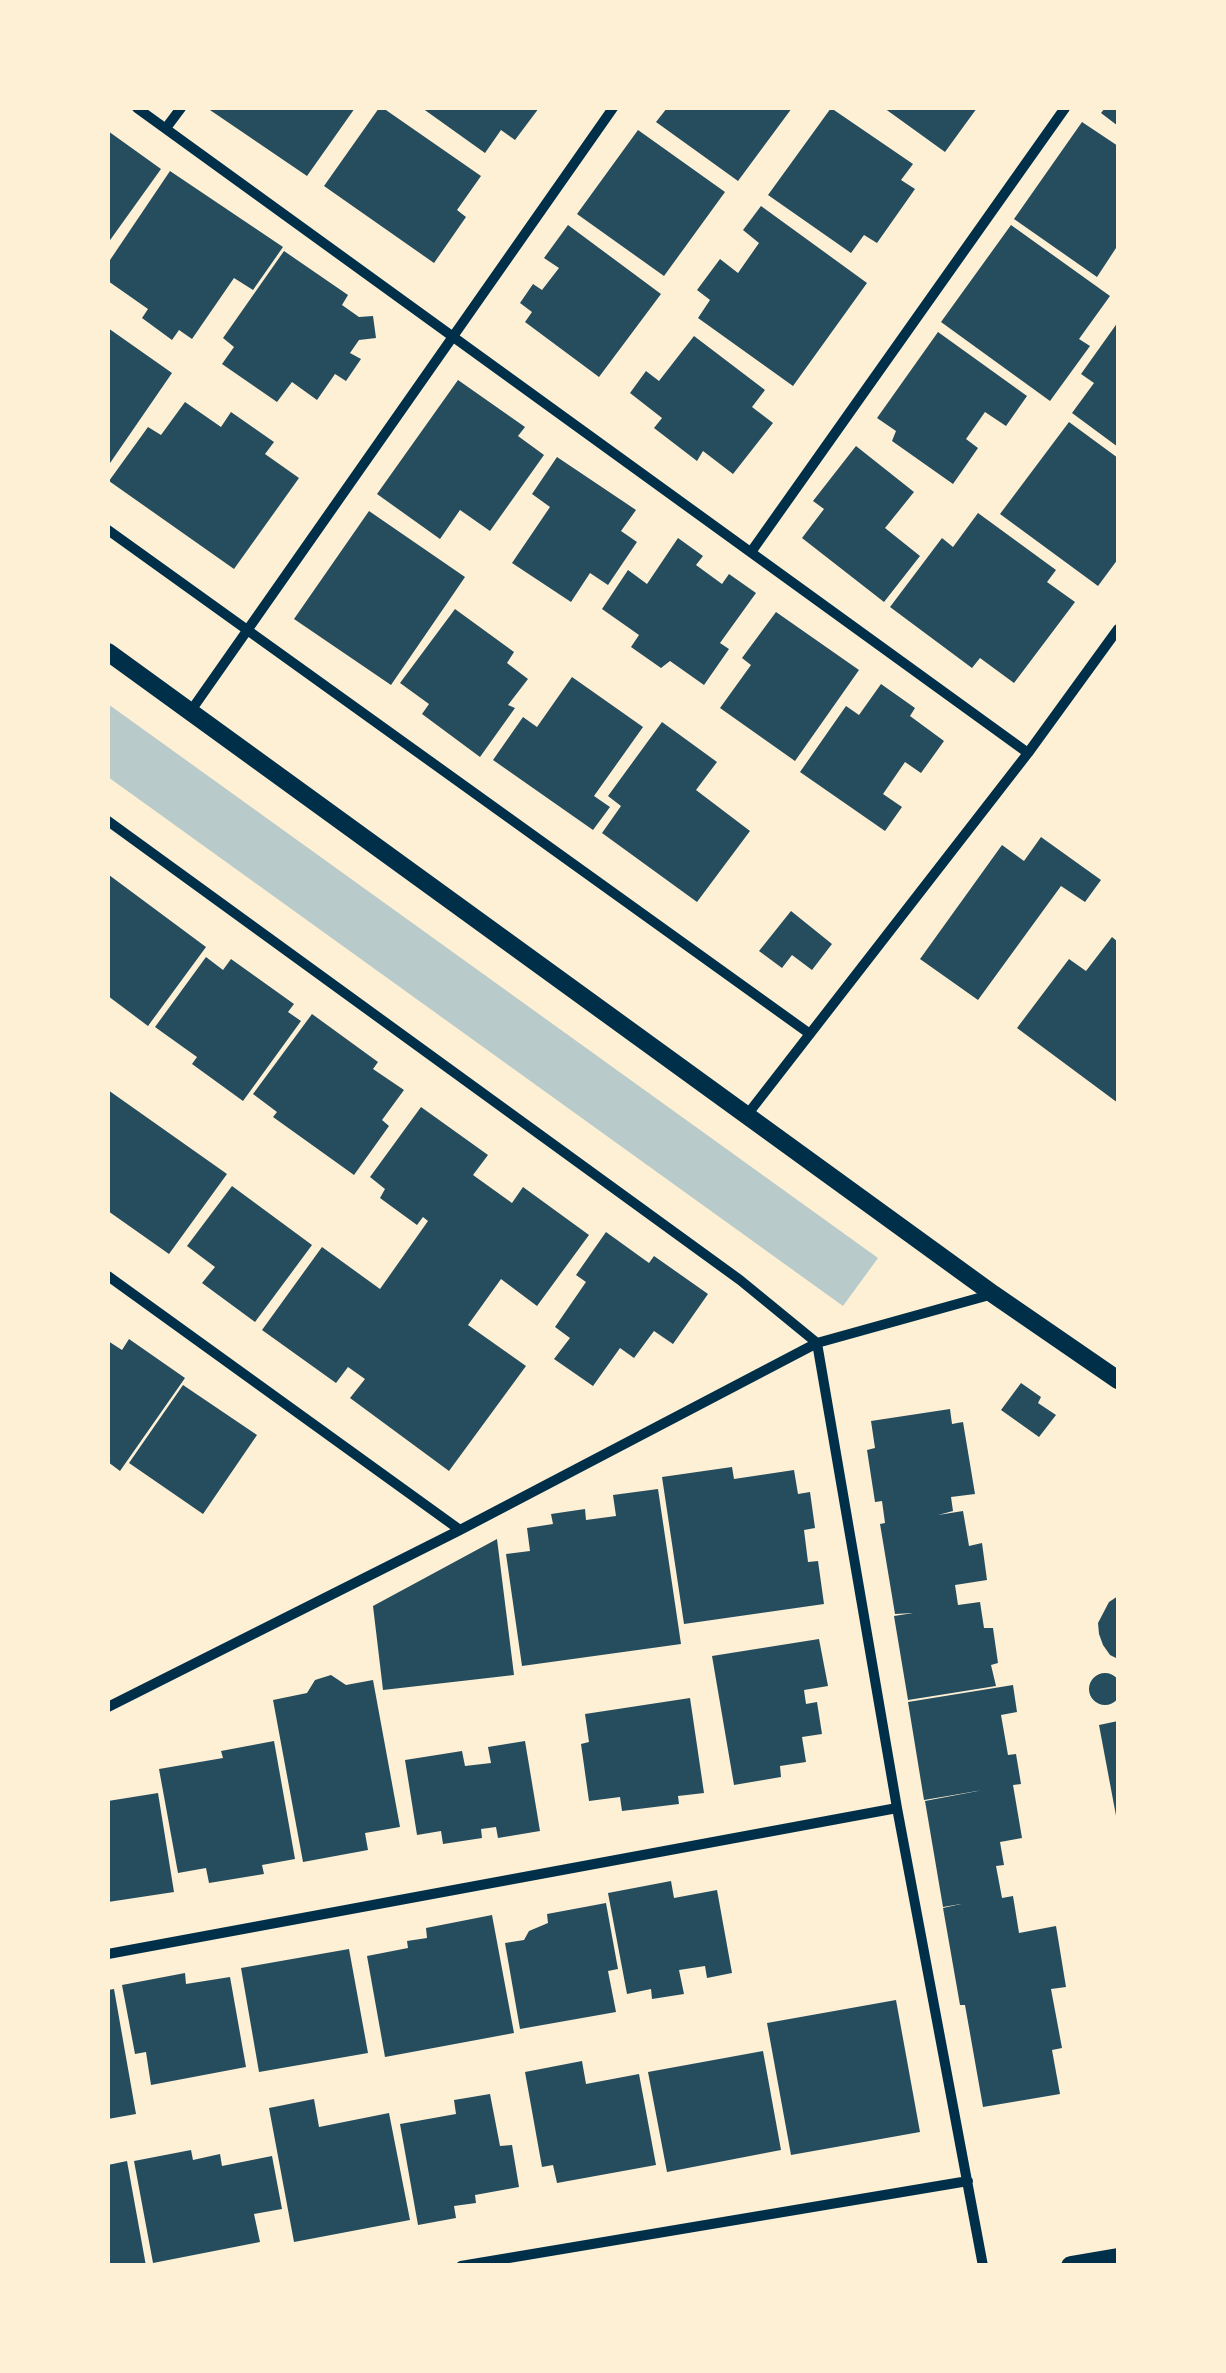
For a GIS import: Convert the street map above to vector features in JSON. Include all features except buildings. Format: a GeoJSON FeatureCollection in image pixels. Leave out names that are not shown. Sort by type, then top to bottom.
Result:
{"type":"FeatureCollection","features":[{"type":"Feature","properties":{"kind":"main road"},"geometry":{"type":"LineString","coordinates":[[1072,2266],[1118,2258]]}},
{"type":"Feature","properties":{"kind":"street"},"geometry":{"type":"LineString","coordinates":[[138,108],[1028,753]]}},
{"type":"Feature","properties":{"kind":"street"},"geometry":{"type":"LineString","coordinates":[[166,128],[181,108]]}},
{"type":"Feature","properties":{"kind":"street"},"geometry":{"type":"LineString","coordinates":[[190,712],[614,108]]}},
{"type":"Feature","properties":{"kind":"street"},"geometry":{"type":"LineString","coordinates":[[751,552],[1065,108]]}},
{"type":"Feature","properties":{"kind":"street"},"geometry":{"type":"LineString","coordinates":[[108,530],[810,1034]]}},
{"type":"Feature","properties":{"kind":"street"},"geometry":{"type":"LineString","coordinates":[[747,1115],[1028,753],[1118,630]]}},
{"type":"Feature","properties":{"kind":"street"},"geometry":{"type":"LineString","coordinates":[[108,652],[1118,1380]]}},
{"type":"Feature","properties":{"kind":"street"},"geometry":{"type":"LineString","coordinates":[[108,821],[740,1280],[817,1343],[897,1808],[983,2266]]}},
{"type":"Feature","properties":{"kind":"street"},"geometry":{"type":"LineString","coordinates":[[108,1276],[460,1530]]}},
{"type":"Feature","properties":{"kind":"street"},"geometry":{"type":"LineString","coordinates":[[108,1707],[460,1530],[817,1343],[994,1294]]}},
{"type":"Feature","properties":{"kind":"street"},"geometry":{"type":"LineString","coordinates":[[108,1954],[897,1808]]}},
{"type":"Feature","properties":{"kind":"street"},"geometry":{"type":"LineString","coordinates":[[460,2266],[968,2181]]}},
{"type":"Feature","properties":{"kind":"shaded area"},"geometry":{"type":"Polygon","coordinates":[[[108,704],[878,1258],[843,1306],[108,777],[108,704]]]}}]}
